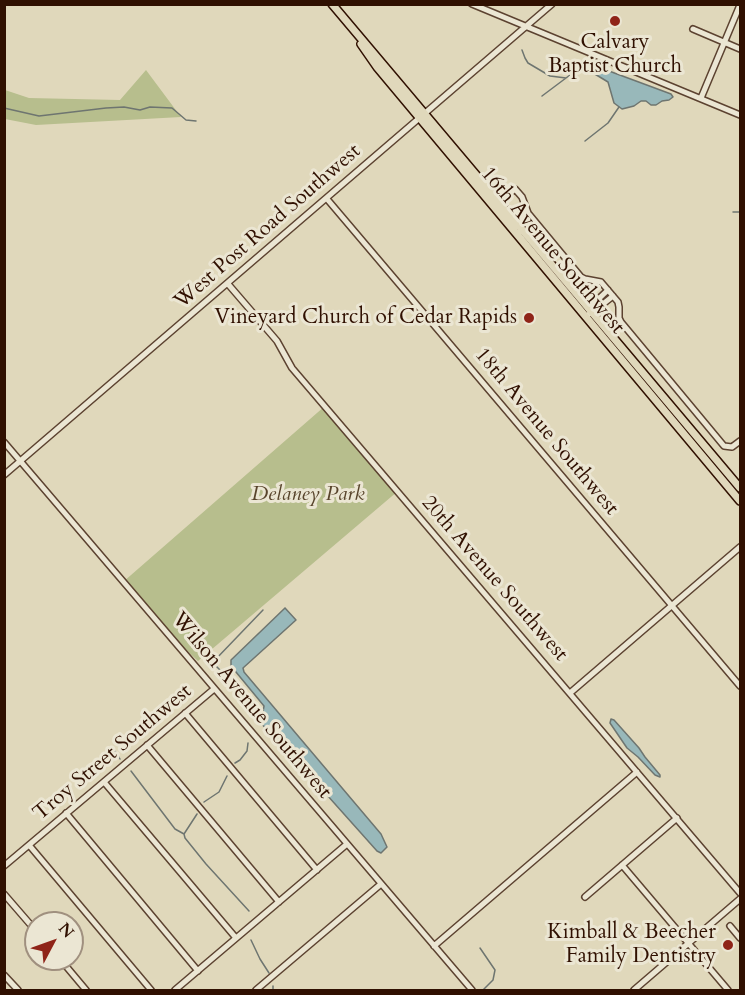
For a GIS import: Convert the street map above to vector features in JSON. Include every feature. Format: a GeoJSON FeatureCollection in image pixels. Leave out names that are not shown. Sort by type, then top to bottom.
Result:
{"type":"FeatureCollection","features":[{"type":"Feature","properties":{"kind":"main road","name":"16th Avenue Southwest"},"geometry":{"type":"LineString","coordinates":[[332,4],[377,67],[423,116],[585,315],[741,501]]}},
{"type":"Feature","properties":{"kind":"main road","name":"16th Avenue Southwest"},"geometry":{"type":"LineString","coordinates":[[497,205],[591,310],[741,488]]}},
{"type":"Feature","properties":{"kind":"street","name":"West Post Road Southwest"},"geometry":{"type":"LineString","coordinates":[[4,475],[552,4]]}},
{"type":"Feature","properties":{"kind":"street"},"geometry":{"type":"LineString","coordinates":[[476,5],[741,115]]}},
{"type":"Feature","properties":{"kind":"street"},"geometry":{"type":"LineString","coordinates":[[701,98],[741,5]]}},
{"type":"Feature","properties":{"kind":"street"},"geometry":{"type":"LineString","coordinates":[[693,29],[741,49]]}},
{"type":"Feature","properties":{"kind":"street"},"geometry":{"type":"LineString","coordinates":[[497,205],[515,189],[522,197],[528,213],[581,277],[601,282],[611,293],[620,307],[621,322],[724,446],[732,447],[741,441]]}},
{"type":"Feature","properties":{"kind":"street","name":"18th Avenue Southwest"},"geometry":{"type":"LineString","coordinates":[[327,199],[741,686]]}},
{"type":"Feature","properties":{"kind":"street","name":"20th Avenue Southwest"},"geometry":{"type":"LineString","coordinates":[[228,284],[277,341],[292,368],[741,893]]}},
{"type":"Feature","properties":{"kind":"street"},"geometry":{"type":"LineString","coordinates":[[585,315],[611,293]]}},
{"type":"Feature","properties":{"kind":"street","name":"Wilson Avenue Southwest"},"geometry":{"type":"LineString","coordinates":[[4,442],[472,990]]}},
{"type":"Feature","properties":{"kind":"street"},"geometry":{"type":"LineString","coordinates":[[570,693],[741,547]]}},
{"type":"Feature","properties":{"kind":"street","name":"Troy Street Southwest"},"geometry":{"type":"LineString","coordinates":[[4,866],[214,688]]}},
{"type":"Feature","properties":{"kind":"street"},"geometry":{"type":"LineString","coordinates":[[185,713],[317,870]]}},
{"type":"Feature","properties":{"kind":"street"},"geometry":{"type":"LineString","coordinates":[[147,745],[279,902]]}},
{"type":"Feature","properties":{"kind":"street"},"geometry":{"type":"LineString","coordinates":[[434,946],[637,772]]}},
{"type":"Feature","properties":{"kind":"street"},"geometry":{"type":"LineString","coordinates":[[104,782],[236,939]]}},
{"type":"Feature","properties":{"kind":"street"},"geometry":{"type":"LineString","coordinates":[[66,813],[198,971]]}},
{"type":"Feature","properties":{"kind":"street"},"geometry":{"type":"LineString","coordinates":[[585,897],[677,818]]}},
{"type":"Feature","properties":{"kind":"street"},"geometry":{"type":"LineString","coordinates":[[175,990],[347,844]]}},
{"type":"Feature","properties":{"kind":"street"},"geometry":{"type":"LineString","coordinates":[[29,845],[151,990]]}},
{"type":"Feature","properties":{"kind":"street"},"geometry":{"type":"LineString","coordinates":[[622,865],[728,990]]}},
{"type":"Feature","properties":{"kind":"street"},"geometry":{"type":"LineString","coordinates":[[256,990],[381,884]]}},
{"type":"Feature","properties":{"kind":"street"},"geometry":{"type":"LineString","coordinates":[[4,894],[24,917]]}},
{"type":"Feature","properties":{"kind":"street"},"geometry":{"type":"LineString","coordinates":[[634,990],[741,899]]}},
{"type":"Feature","properties":{"kind":"street"},"geometry":{"type":"LineString","coordinates":[[730,926],[741,938]]}},
{"type":"Feature","properties":{"kind":"street"},"geometry":{"type":"LineString","coordinates":[[70,971],[86,990]]}},
{"type":"Feature","properties":{"kind":"street"},"geometry":{"type":"LineString","coordinates":[[4,975],[18,990]]}},
{"type":"Feature","properties":{"kind":"green space"},"geometry":{"type":"Polygon","coordinates":[[[146,70],[181,117],[36,125],[5,119],[5,90],[29,98],[120,100],[146,70]]]}},
{"type":"Feature","properties":{"kind":"green space","name":"Delaney Park"},"geometry":{"type":"Polygon","coordinates":[[[325,406],[398,491],[198,661],[165,630],[123,582],[325,406]]]}},
{"type":"Feature","properties":{"kind":"water"},"geometry":{"type":"Polygon","coordinates":[[[582,61],[671,94],[673,97],[656,105],[641,101],[634,106],[622,109],[614,103],[608,82],[580,65],[582,61]]]}},
{"type":"Feature","properties":{"kind":"water"},"geometry":{"type":"Polygon","coordinates":[[[285,608],[296,620],[243,668],[244,672],[381,834],[387,847],[381,853],[261,723],[264,706],[231,666],[231,660],[285,608]]]}},
{"type":"Feature","properties":{"kind":"water"},"geometry":{"type":"Polygon","coordinates":[[[611,719],[639,748],[660,777],[627,748],[610,723],[611,719]]]}},
{"type":"Feature","properties":{"kind":"waterway"},"geometry":{"type":"LineString","coordinates":[[522,50],[528,63],[550,76],[566,78]]}},
{"type":"Feature","properties":{"kind":"waterway"},"geometry":{"type":"LineString","coordinates":[[542,96],[580,65]]}},
{"type":"Feature","properties":{"kind":"waterway"},"geometry":{"type":"LineString","coordinates":[[4,108],[39,116],[106,108],[124,107],[140,110],[150,107],[172,108],[186,120],[196,121]]}},
{"type":"Feature","properties":{"kind":"waterway"},"geometry":{"type":"LineString","coordinates":[[585,141],[608,123],[619,107]]}},
{"type":"Feature","properties":{"kind":"waterway"},"geometry":{"type":"LineString","coordinates":[[733,212],[740,212]]}},
{"type":"Feature","properties":{"kind":"waterway"},"geometry":{"type":"LineString","coordinates":[[250,715],[248,706],[214,661],[263,610]]}},
{"type":"Feature","properties":{"kind":"waterway"},"geometry":{"type":"LineString","coordinates":[[235,763],[247,751],[248,743]]}},
{"type":"Feature","properties":{"kind":"waterway"},"geometry":{"type":"LineString","coordinates":[[108,748],[116,752],[120,759]]}},
{"type":"Feature","properties":{"kind":"waterway"},"geometry":{"type":"LineString","coordinates":[[131,771],[175,829],[184,834]]}},
{"type":"Feature","properties":{"kind":"waterway"},"geometry":{"type":"LineString","coordinates":[[204,802],[219,792],[227,776]]}},
{"type":"Feature","properties":{"kind":"waterway"},"geometry":{"type":"LineString","coordinates":[[197,814],[184,834],[185,838],[249,911]]}},
{"type":"Feature","properties":{"kind":"waterway"},"geometry":{"type":"LineString","coordinates":[[251,940],[269,973]]}},
{"type":"Feature","properties":{"kind":"waterway"},"geometry":{"type":"LineString","coordinates":[[480,948],[495,970],[493,980],[483,990]]}},
{"type":"Feature","properties":{"kind":"place","name":"Calvary Baptist Church"},"geometry":{"type":"Point","coordinates":[615,21]}},
{"type":"Feature","properties":{"kind":"place","name":"Vineyard Church of Cedar Rapids"},"geometry":{"type":"Point","coordinates":[529,318]}},
{"type":"Feature","properties":{"kind":"place","name":"Kimball & Beecher Family Dentistry"},"geometry":{"type":"Point","coordinates":[728,945]}}]}
